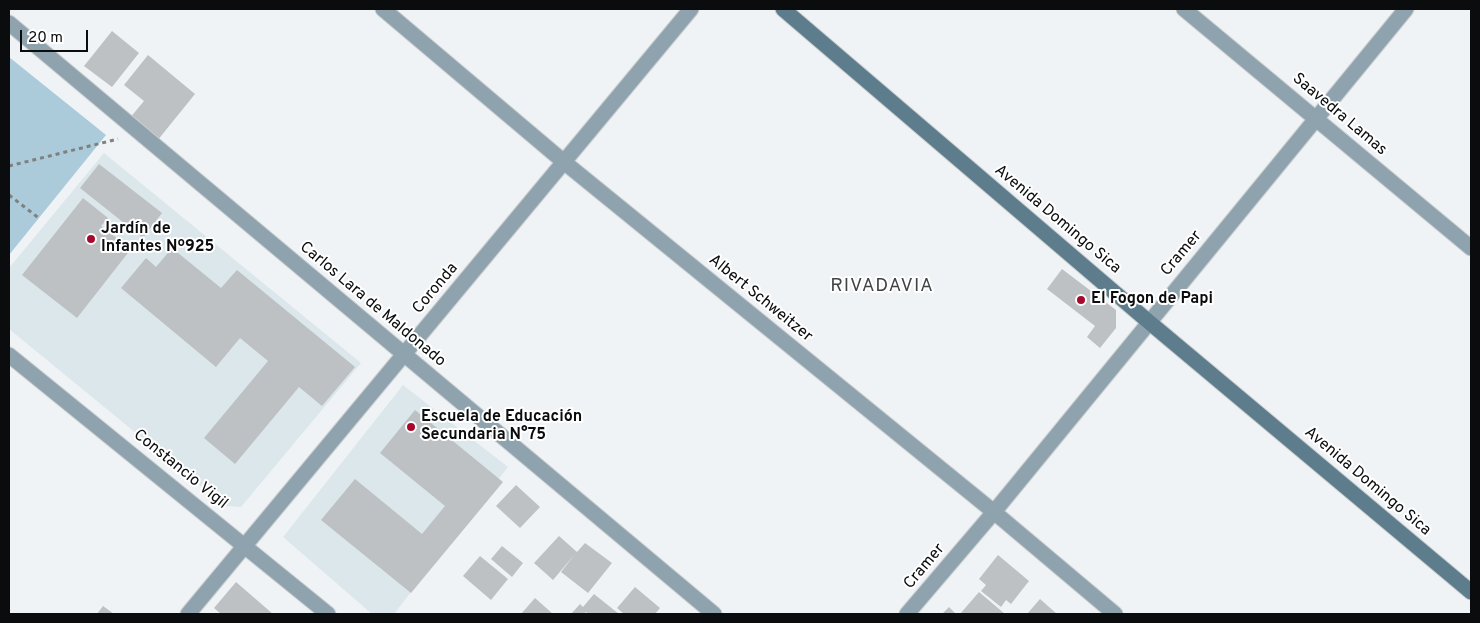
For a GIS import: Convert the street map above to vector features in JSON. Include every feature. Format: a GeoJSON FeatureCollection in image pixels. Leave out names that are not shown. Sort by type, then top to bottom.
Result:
{"type":"FeatureCollection","features":[{"type":"Feature","properties":{"kind":"street","name":"Albert Schweitzer"},"geometry":{"type":"LineString","coordinates":[[383,9],[564,162],[994,512],[1115,614]]}},
{"type":"Feature","properties":{"kind":"street","name":"Coronda"},"geometry":{"type":"LineString","coordinates":[[188,614],[691,9]]}},
{"type":"Feature","properties":{"kind":"street","name":"Avenida Domingo Sica"},"geometry":{"type":"LineString","coordinates":[[782,9],[1149,322],[1471,592]]}},
{"type":"Feature","properties":{"kind":"street","name":"Saavedra Lamas"},"geometry":{"type":"LineString","coordinates":[[1184,9],[1471,248]]}},
{"type":"Feature","properties":{"kind":"street","name":"Cramer"},"geometry":{"type":"LineString","coordinates":[[907,614],[994,512],[1406,9]]}},
{"type":"Feature","properties":{"kind":"street","name":"Carlos Lara de Maldonado"},"geometry":{"type":"LineString","coordinates":[[9,23],[714,614]]}},
{"type":"Feature","properties":{"kind":"street","name":"Constancio Vigil"},"geometry":{"type":"LineString","coordinates":[[9,354],[328,614]]}},
{"type":"Feature","properties":{"kind":"path"},"geometry":{"type":"LineString","coordinates":[[9,166],[141,134]]}},
{"type":"Feature","properties":{"kind":"path"},"geometry":{"type":"LineString","coordinates":[[9,195],[40,219]]}},
{"type":"Feature","properties":{"kind":"shaded area"},"geometry":{"type":"Polygon","coordinates":[[[9,57],[106,135],[9,255],[9,57]]]}},
{"type":"Feature","properties":{"kind":"shaded area"},"geometry":{"type":"Polygon","coordinates":[[[104,153],[361,363],[241,507],[225,506],[9,329],[9,268],[104,153]]]}},
{"type":"Feature","properties":{"kind":"shaded area"},"geometry":{"type":"Polygon","coordinates":[[[403,385],[508,467],[394,614],[372,614],[283,537],[403,385]]]}},
{"type":"Feature","properties":{"kind":"building"},"geometry":{"type":"Polygon","coordinates":[[[112,31],[139,53],[112,87],[84,66],[112,31]]]}},
{"type":"Feature","properties":{"kind":"building"},"geometry":{"type":"Polygon","coordinates":[[[148,55],[195,94],[157,141],[129,119],[144,101],[124,85],[148,55]]]}},
{"type":"Feature","properties":{"kind":"building"},"geometry":{"type":"Polygon","coordinates":[[[99,164],[162,213],[143,238],[80,188],[99,164]]]}},
{"type":"Feature","properties":{"kind":"building"},"geometry":{"type":"Polygon","coordinates":[[[83,198],[108,218],[101,226],[131,249],[77,318],[22,275],[83,198]]]}},
{"type":"Feature","properties":{"kind":"building"},"geometry":{"type":"Polygon","coordinates":[[[172,248],[221,288],[237,270],[355,367],[322,406],[299,387],[235,464],[204,438],[268,361],[240,338],[216,367],[121,288],[146,258],[156,267],[172,248]]]}},
{"type":"Feature","properties":{"kind":"building","name":"El Fogon de Papi"},"geometry":{"type":"Polygon","coordinates":[[[1062,269],[1116,310],[1116,328],[1100,348],[1087,337],[1095,326],[1047,289],[1062,269]]]}},
{"type":"Feature","properties":{"kind":"building"},"geometry":{"type":"Polygon","coordinates":[[[415,410],[503,482],[411,593],[321,520],[355,479],[422,534],[445,506],[380,453],[415,410]]]}},
{"type":"Feature","properties":{"kind":"building"},"geometry":{"type":"Polygon","coordinates":[[[516,485],[540,507],[520,528],[496,506],[516,485]]]}},
{"type":"Feature","properties":{"kind":"building"},"geometry":{"type":"Polygon","coordinates":[[[559,536],[577,552],[585,543],[612,563],[588,593],[561,572],[575,554],[553,580],[534,563],[559,536]]]}},
{"type":"Feature","properties":{"kind":"building"},"geometry":{"type":"Polygon","coordinates":[[[502,546],[523,563],[512,577],[491,559],[502,546]]]}},
{"type":"Feature","properties":{"kind":"building"},"geometry":{"type":"Polygon","coordinates":[[[998,555],[1029,581],[1011,604],[1006,600],[1001,607],[981,591],[986,585],[979,579],[998,555]]]}},
{"type":"Feature","properties":{"kind":"building"},"geometry":{"type":"Polygon","coordinates":[[[480,556],[508,579],[491,600],[463,576],[480,556]]]}},
{"type":"Feature","properties":{"kind":"building"},"geometry":{"type":"Polygon","coordinates":[[[236,582],[273,614],[221,614],[214,608],[236,582]]]}},
{"type":"Feature","properties":{"kind":"building"},"geometry":{"type":"Polygon","coordinates":[[[635,587],[660,608],[655,614],[624,614],[617,608],[635,587]]]}},
{"type":"Feature","properties":{"kind":"building"},"geometry":{"type":"Polygon","coordinates":[[[979,592],[1005,614],[960,614],[979,592]]]}},
{"type":"Feature","properties":{"kind":"building"},"geometry":{"type":"Polygon","coordinates":[[[594,594],[619,614],[589,614],[586,612],[584,614],[571,614],[580,604],[583,607],[594,594]]]}},
{"type":"Feature","properties":{"kind":"building"},"geometry":{"type":"Polygon","coordinates":[[[535,598],[553,614],[521,614],[535,598]]]}},
{"type":"Feature","properties":{"kind":"building"},"geometry":{"type":"Polygon","coordinates":[[[1040,599],[1057,614],[1027,614],[1040,599]]]}},
{"type":"Feature","properties":{"kind":"building"},"geometry":{"type":"Polygon","coordinates":[[[103,606],[114,614],[97,614],[103,606]]]}},
{"type":"Feature","properties":{"kind":"building"},"geometry":{"type":"Polygon","coordinates":[[[949,607],[956,614],[942,614],[949,607]]]}},
{"type":"Feature","properties":{"kind":"place","name":"Jardín de Infantes Nº925"},"geometry":{"type":"Point","coordinates":[91,239]}},
{"type":"Feature","properties":{"kind":"place","name":"El Fogon de Papi"},"geometry":{"type":"Point","coordinates":[1081,300]}},
{"type":"Feature","properties":{"kind":"place","name":"Escuela de Educación Secundaria N°75"},"geometry":{"type":"Point","coordinates":[411,427]}},
{"type":"Feature","properties":{"kind":"district","name":"RIVADAVIA"},"geometry":{"type":"Point","coordinates":[882,287]}}]}
